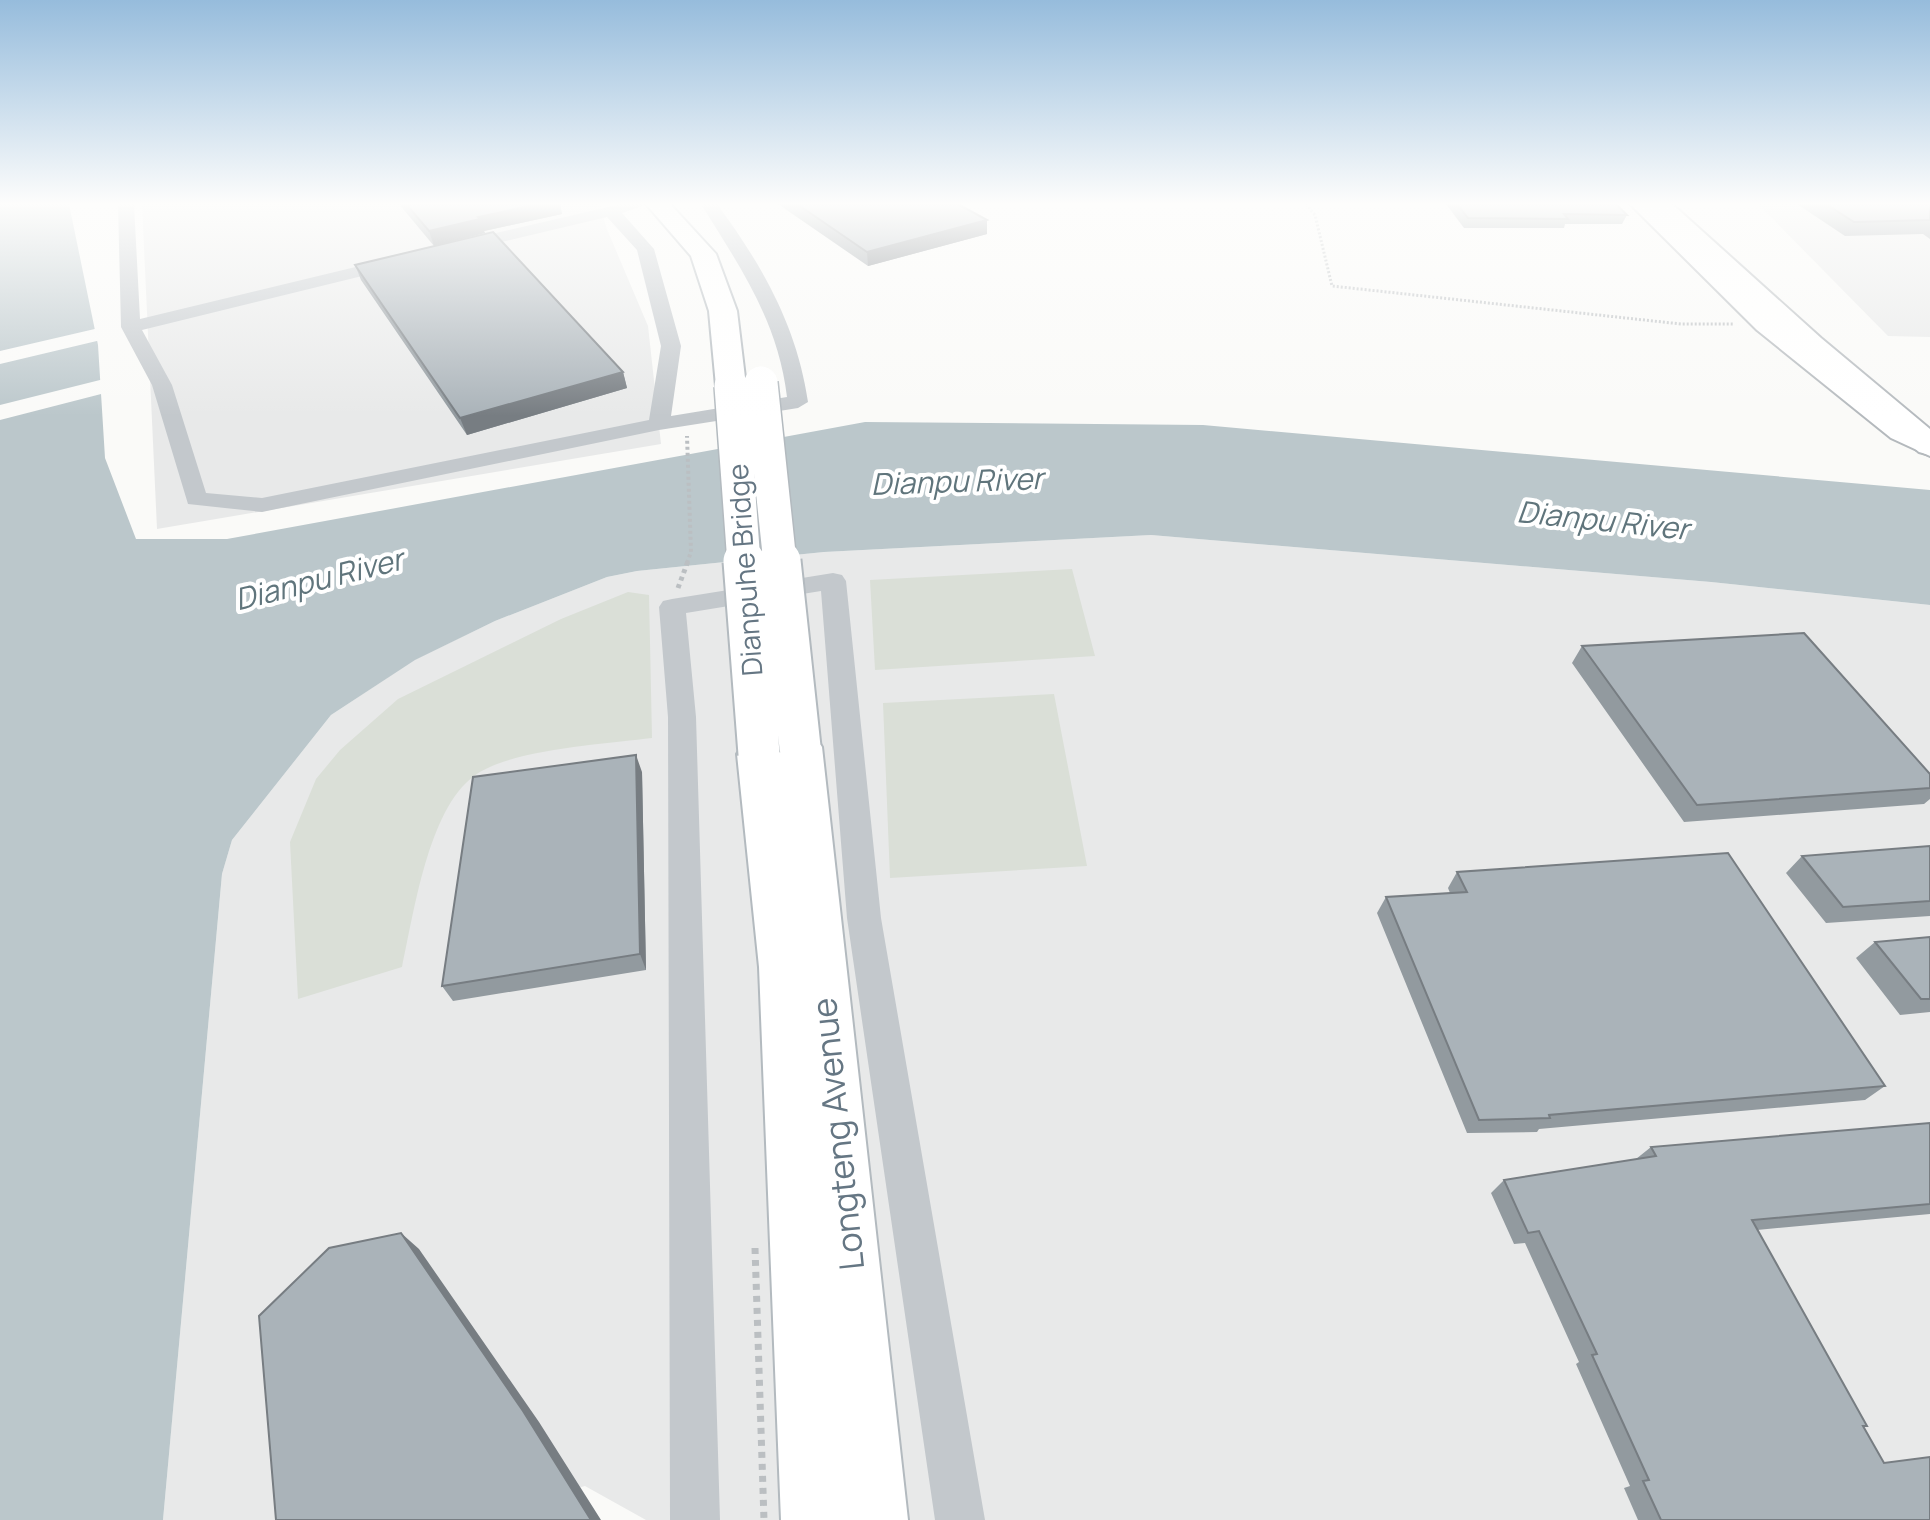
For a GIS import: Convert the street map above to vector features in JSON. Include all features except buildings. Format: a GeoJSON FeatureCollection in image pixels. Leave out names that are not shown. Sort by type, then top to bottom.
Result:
{"type":"FeatureCollection","features":[{"type":"Feature","properties":{"kind":"main road"},"geometry":{"type":"LineString","coordinates":[[710,275],[723,311],[750,366]]}},
{"type":"Feature","properties":{"kind":"main road"},"geometry":{"type":"LineString","coordinates":[[730,275],[745,310],[750,366]]}},
{"type":"Feature","properties":{"kind":"main road"},"geometry":{"type":"LineString","coordinates":[[1718,275],[1767,324],[1801,344]]}},
{"type":"Feature","properties":{"kind":"main road"},"geometry":{"type":"LineString","coordinates":[[1725,275],[1902,431],[1930,446]]}},
{"type":"Feature","properties":{"kind":"main road"},"geometry":{"type":"LineString","coordinates":[[1851,343],[1919,398]]}},
{"type":"Feature","properties":{"kind":"main road","name":"Dianpuhe Bridge"},"geometry":{"type":"LineString","coordinates":[[750,366],[780,751]]}},
{"type":"Feature","properties":{"kind":"main road","name":"Longteng Avenue"},"geometry":{"type":"LineString","coordinates":[[780,751],[785,967],[817,1520]]}},
{"type":"Feature","properties":{"kind":"main road","name":"Longteng Avenue"},"geometry":{"type":"LineString","coordinates":[[780,751],[872,1520]]}},
{"type":"Feature","properties":{"kind":"street"},"geometry":{"type":"LineString","coordinates":[[129,275],[131,327],[162,385],[196,499],[262,505],[659,424],[798,402],[795,366],[764,285],[757,275]]}},
{"type":"Feature","properties":{"kind":"street"},"geometry":{"type":"LineString","coordinates":[[131,327],[345,275]]}},
{"type":"Feature","properties":{"kind":"street"},"geometry":{"type":"LineString","coordinates":[[652,275],[671,346],[659,424]]}},
{"type":"Feature","properties":{"kind":"street"},"geometry":{"type":"LineString","coordinates":[[695,1520],[682,717],[672,607],[833,581],[864,918],[960,1520]]}},
{"type":"Feature","properties":{"kind":"path"},"geometry":{"type":"LineString","coordinates":[[1329,275],[1332,286],[1681,324],[1767,324]]}},
{"type":"Feature","properties":{"kind":"path"},"geometry":{"type":"LineString","coordinates":[[672,607],[691,552],[689,441],[681,421]]}},
{"type":"Feature","properties":{"kind":"shaded area"},"geometry":{"type":"Polygon","coordinates":[[[145,275],[626,275],[648,326],[661,444],[157,529],[145,275]]]}},
{"type":"Feature","properties":{"kind":"shaded area"},"geometry":{"type":"Polygon","coordinates":[[[1828,275],[1930,275],[1930,337],[1888,336],[1828,275]]]}},
{"type":"Feature","properties":{"kind":"shaded area"},"geometry":{"type":"Polygon","coordinates":[[[1151,535],[1711,582],[1930,605],[1930,1520],[646,1520],[585,1486],[457,1520],[163,1520],[222,874],[232,840],[331,715],[414,660],[495,621],[607,577],[637,571],[824,552],[1151,535]]]}},
{"type":"Feature","properties":{"kind":"shaded area"},"geometry":{"type":"Polygon","coordinates":[[[1072,569],[1095,656],[875,670],[870,580],[1072,569]]]}},
{"type":"Feature","properties":{"kind":"shaded area"},"geometry":{"type":"Polygon","coordinates":[[[628,592],[649,595],[652,738],[534,754],[490,767],[474,776],[458,792],[434,837],[402,967],[298,999],[290,842],[316,779],[340,750],[398,699],[561,619],[628,592]]]}},
{"type":"Feature","properties":{"kind":"shaded area"},"geometry":{"type":"Polygon","coordinates":[[[1054,694],[1087,866],[890,878],[883,703],[1054,694]]]}},
{"type":"Feature","properties":{"kind":"water","name":"Dianpu River"},"geometry":{"type":"Polygon","coordinates":[[[0,275],[84,275],[98,345],[105,458],[136,539],[227,539],[865,422],[1203,425],[1930,490],[1930,605],[1711,582],[1151,535],[824,552],[637,571],[607,577],[495,621],[415,660],[331,715],[232,840],[222,874],[163,1520],[0,1520],[0,275]]]}},
{"type":"Feature","properties":{"kind":"pier"},"geometry":{"type":"Polygon","coordinates":[[[99,328],[101,340],[0,364],[0,351],[99,328]]]}},
{"type":"Feature","properties":{"kind":"pier"},"geometry":{"type":"Polygon","coordinates":[[[104,379],[105,393],[0,420],[0,405],[104,379]]]}}]}
